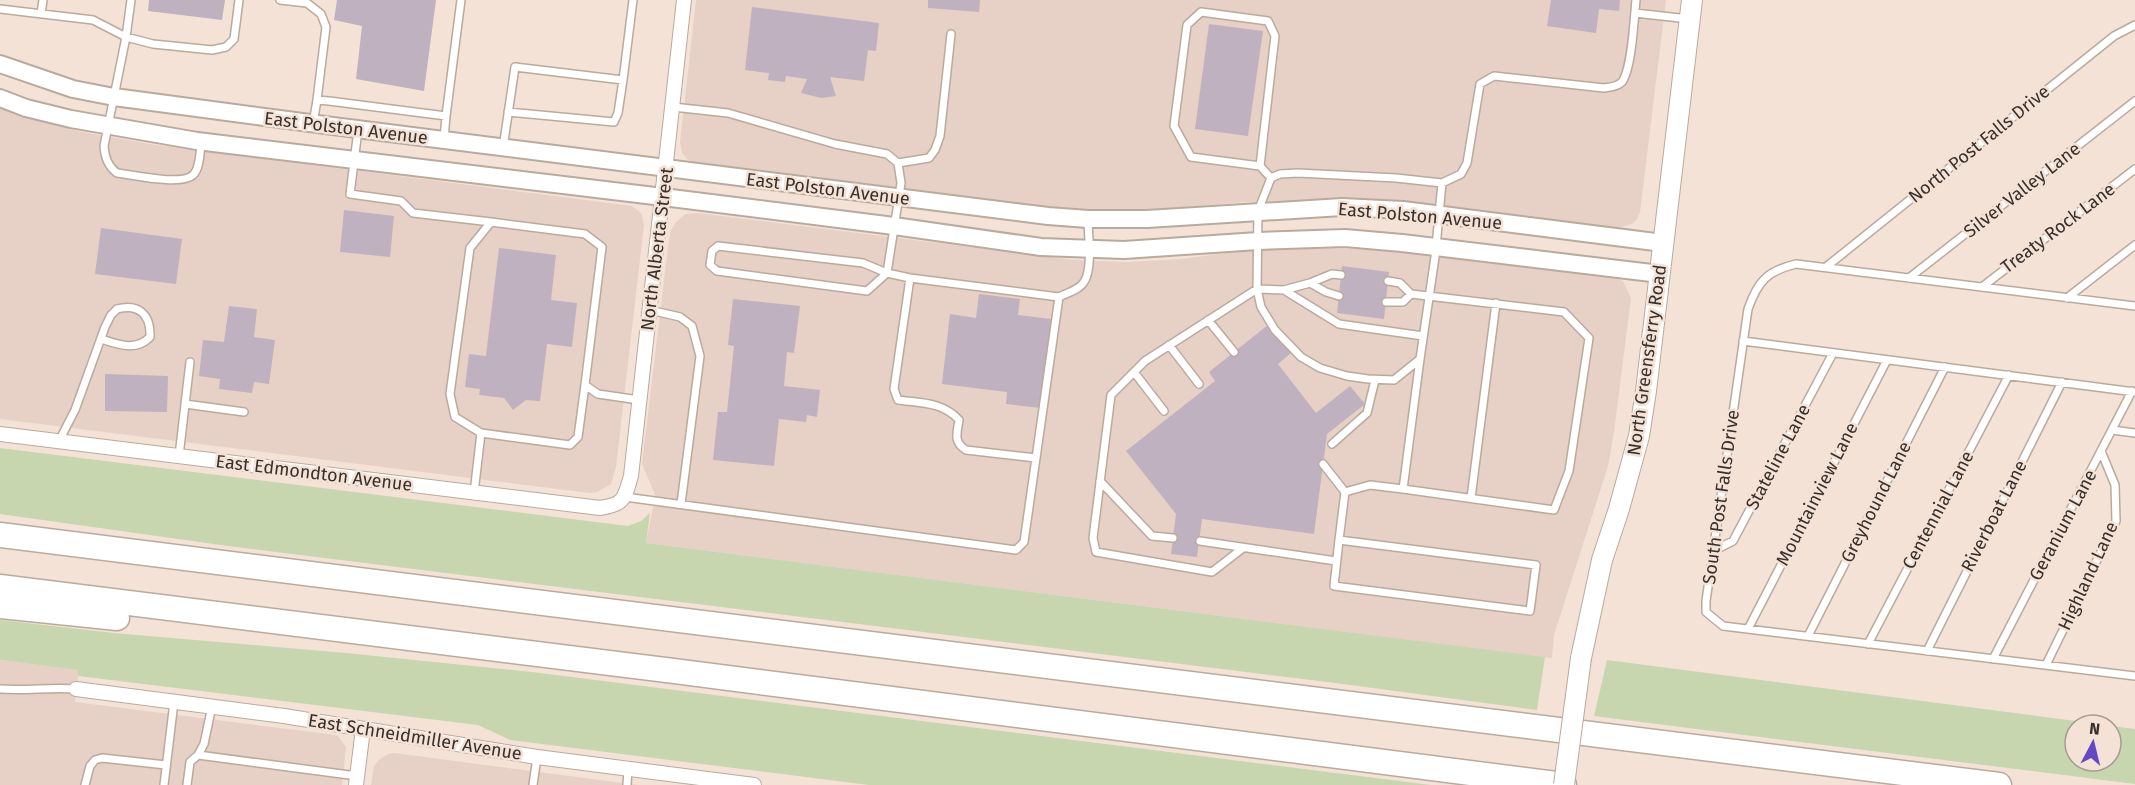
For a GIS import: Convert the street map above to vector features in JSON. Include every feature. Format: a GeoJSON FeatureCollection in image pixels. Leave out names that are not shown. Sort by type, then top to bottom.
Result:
{"type":"FeatureCollection","features":[{"type":"Feature","properties":{"kind":"highway"},"geometry":{"type":"LineString","coordinates":[[0,528],[96,547]]}},
{"type":"Feature","properties":{"kind":"highway"},"geometry":{"type":"LineString","coordinates":[[0,535],[1999,785]]}},
{"type":"Feature","properties":{"kind":"highway"},"geometry":{"type":"LineString","coordinates":[[0,587],[462,643],[671,672],[1564,785]]}},
{"type":"Feature","properties":{"kind":"highway"},"geometry":{"type":"LineString","coordinates":[[0,606],[169,624],[462,643]]}},
{"type":"Feature","properties":{"kind":"main road","name":"North Greensferry Road"},"geometry":{"type":"LineString","coordinates":[[1564,785],[1581,658],[1602,560],[1639,436],[1690,10]]}},
{"type":"Feature","properties":{"kind":"street","name":"North Alberta Street"},"geometry":{"type":"LineString","coordinates":[[625,497],[630,476],[650,310],[684,0]]}},
{"type":"Feature","properties":{"kind":"street","name":"East Polston Avenue"},"geometry":{"type":"LineString","coordinates":[[0,64],[73,89],[114,97],[898,198],[1088,219],[1147,219],[1342,207],[1403,210],[1663,243]]}},
{"type":"Feature","properties":{"kind":"street","name":"East Polston Avenue"},"geometry":{"type":"LineString","coordinates":[[0,98],[26,108],[108,127],[201,141],[663,196],[1041,247],[1124,250],[1345,238],[1660,274]]}},
{"type":"Feature","properties":{"kind":"street","name":"East Edmondton Avenue"},"geometry":{"type":"LineString","coordinates":[[0,434],[600,508],[617,506],[625,497]]}},
{"type":"Feature","properties":{"kind":"street","name":"East Schneidmiller Avenue"},"geometry":{"type":"LineString","coordinates":[[76,689],[284,716],[537,757],[754,785]]}},
{"type":"Feature","properties":{"kind":"street"},"geometry":{"type":"LineString","coordinates":[[357,781],[363,729]]}},
{"type":"Feature","properties":{"kind":"lane"},"geometry":{"type":"LineString","coordinates":[[41,14],[43,0]]}},
{"type":"Feature","properties":{"kind":"lane"},"geometry":{"type":"LineString","coordinates":[[131,0],[108,127],[105,155],[111,168],[117,173],[182,180],[194,175],[197,169],[201,141]]}},
{"type":"Feature","properties":{"kind":"lane"},"geometry":{"type":"LineString","coordinates":[[0,9],[93,20],[126,37],[153,44],[212,50],[226,47],[234,39],[239,0]]}},
{"type":"Feature","properties":{"kind":"lane"},"geometry":{"type":"LineString","coordinates":[[280,0],[307,3],[321,14],[326,27],[313,124]]}},
{"type":"Feature","properties":{"kind":"lane"},"geometry":{"type":"LineString","coordinates":[[444,140],[461,0]]}},
{"type":"Feature","properties":{"kind":"lane"},"geometry":{"type":"LineString","coordinates":[[508,112],[614,122],[618,113],[633,0]]}},
{"type":"Feature","properties":{"kind":"lane"},"geometry":{"type":"LineString","coordinates":[[1420,359],[1394,380],[1347,376],[1320,368],[1301,357],[1275,330],[1261,307],[1257,289],[1258,211],[1265,188],[1271,178],[1280,174],[1298,173],[1396,178],[1442,183],[1461,174],[1467,163],[1480,84],[1494,76],[1585,87],[1616,87],[1622,82],[1628,68],[1636,0]]}},
{"type":"Feature","properties":{"kind":"lane"},"geometry":{"type":"LineString","coordinates":[[1635,13],[1690,10]]}},
{"type":"Feature","properties":{"kind":"lane"},"geometry":{"type":"LineString","coordinates":[[1260,166],[1275,36],[1268,21],[1201,12],[1187,25],[1174,126],[1191,157],[1260,166],[1271,178]]}},
{"type":"Feature","properties":{"kind":"lane","name":"North Post Falls Drive"},"geometry":{"type":"LineString","coordinates":[[1826,267],[2114,36],[2135,25]]}},
{"type":"Feature","properties":{"kind":"lane"},"geometry":{"type":"LineString","coordinates":[[673,106],[728,113],[835,144],[886,154],[898,163],[929,159],[940,136],[951,34]]}},
{"type":"Feature","properties":{"kind":"lane"},"geometry":{"type":"LineString","coordinates":[[503,148],[515,67],[623,80]]}},
{"type":"Feature","properties":{"kind":"lane"},"geometry":{"type":"LineString","coordinates":[[317,100],[446,116]]}},
{"type":"Feature","properties":{"kind":"lane","name":"Silver Valley Lane"},"geometry":{"type":"LineString","coordinates":[[1908,278],[2135,101]]}},
{"type":"Feature","properties":{"kind":"lane"},"geometry":{"type":"LineString","coordinates":[[358,129],[350,194],[401,201],[413,213],[491,222],[585,234],[602,247],[578,437],[570,445],[481,433],[455,417],[450,394],[470,248],[491,222]]}},
{"type":"Feature","properties":{"kind":"lane"},"geometry":{"type":"LineString","coordinates":[[898,163],[901,183],[887,273],[867,291],[717,272],[710,265],[712,251],[718,246],[863,263],[887,273],[910,278],[1059,297],[1084,284],[1089,271],[1088,219]]}},
{"type":"Feature","properties":{"kind":"lane","name":"Treaty Rock Lane"},"geometry":{"type":"LineString","coordinates":[[1982,287],[2135,169]]}},
{"type":"Feature","properties":{"kind":"lane"},"geometry":{"type":"LineString","coordinates":[[1403,489],[1430,295],[1442,183]]}},
{"type":"Feature","properties":{"kind":"lane"},"geometry":{"type":"LineString","coordinates":[[2067,298],[2135,245]]}},
{"type":"Feature","properties":{"kind":"lane"},"geometry":{"type":"LineString","coordinates":[[2134,392],[1743,341],[1748,309],[1764,277],[1778,268],[1796,264],[2135,306]]}},
{"type":"Feature","properties":{"kind":"lane"},"geometry":{"type":"LineString","coordinates":[[1243,548],[1212,572],[1096,552],[1093,538],[1111,394],[1145,361],[1257,289],[1284,290],[1332,274],[1341,275]]}},
{"type":"Feature","properties":{"kind":"lane"},"geometry":{"type":"LineString","coordinates":[[910,278],[894,389],[898,400],[938,405],[951,411],[959,420],[956,440],[966,450],[1036,459]]}},
{"type":"Feature","properties":{"kind":"lane"},"geometry":{"type":"LineString","coordinates":[[1345,492],[1370,485],[1554,510],[1569,471],[1589,338],[1564,312],[1411,294],[1400,283],[1388,281]]}},
{"type":"Feature","properties":{"kind":"lane"},"geometry":{"type":"LineString","coordinates":[[1310,283],[1339,296]]}},
{"type":"Feature","properties":{"kind":"lane"},"geometry":{"type":"LineString","coordinates":[[1284,290],[1339,324],[1423,336]]}},
{"type":"Feature","properties":{"kind":"lane"},"geometry":{"type":"LineString","coordinates":[[1386,302],[1403,302],[1411,294]]}},
{"type":"Feature","properties":{"kind":"lane"},"geometry":{"type":"LineString","coordinates":[[625,497],[1016,550],[1024,542],[1059,297]]}},
{"type":"Feature","properties":{"kind":"lane"},"geometry":{"type":"LineString","coordinates":[[1471,498],[1496,303]]}},
{"type":"Feature","properties":{"kind":"lane"},"geometry":{"type":"LineString","coordinates":[[59,441],[75,410],[100,339],[111,315],[117,309],[133,309],[144,313],[149,321],[150,337],[145,343],[134,346],[120,345],[100,339]]}},
{"type":"Feature","properties":{"kind":"lane"},"geometry":{"type":"LineString","coordinates":[[650,310],[680,317],[692,326],[700,356],[681,504]]}},
{"type":"Feature","properties":{"kind":"lane"},"geometry":{"type":"LineString","coordinates":[[1208,320],[1234,352]]}},
{"type":"Feature","properties":{"kind":"lane","name":"South Post Falls Drive"},"geometry":{"type":"LineString","coordinates":[[1743,341],[1706,612],[1723,626],[2135,676]]}},
{"type":"Feature","properties":{"kind":"lane"},"geometry":{"type":"LineString","coordinates":[[1169,345],[1199,384]]}},
{"type":"Feature","properties":{"kind":"lane","name":"Stateline Lane"},"geometry":{"type":"LineString","coordinates":[[1713,551],[1733,541],[1833,353]]}},
{"type":"Feature","properties":{"kind":"lane","name":"Mountainview Lane"},"geometry":{"type":"LineString","coordinates":[[1748,629],[1887,360]]}},
{"type":"Feature","properties":{"kind":"lane"},"geometry":{"type":"LineString","coordinates":[[179,456],[190,362]]}},
{"type":"Feature","properties":{"kind":"lane","name":"Greyhound Lane"},"geometry":{"type":"LineString","coordinates":[[1808,636],[1945,367]]}},
{"type":"Feature","properties":{"kind":"lane"},"geometry":{"type":"LineString","coordinates":[[1134,372],[1164,411]]}},
{"type":"Feature","properties":{"kind":"lane","name":"Centennial Lane"},"geometry":{"type":"LineString","coordinates":[[1868,644],[2009,375]]}},
{"type":"Feature","properties":{"kind":"lane"},"geometry":{"type":"LineString","coordinates":[[1332,444],[1367,413],[1375,380]]}},
{"type":"Feature","properties":{"kind":"lane","name":"Riverboat Lane"},"geometry":{"type":"LineString","coordinates":[[1927,651],[2062,382]]}},
{"type":"Feature","properties":{"kind":"lane"},"geometry":{"type":"LineString","coordinates":[[585,386],[598,394],[639,400]]}},
{"type":"Feature","properties":{"kind":"lane","name":"Geranium Lane"},"geometry":{"type":"LineString","coordinates":[[1993,659],[2134,392]]}},
{"type":"Feature","properties":{"kind":"lane"},"geometry":{"type":"LineString","coordinates":[[185,404],[244,412]]}},
{"type":"Feature","properties":{"kind":"lane"},"geometry":{"type":"LineString","coordinates":[[2112,430],[2135,433]]}},
{"type":"Feature","properties":{"kind":"lane"},"geometry":{"type":"LineString","coordinates":[[474,493],[481,433]]}},
{"type":"Feature","properties":{"kind":"lane","name":"Highland Lane"},"geometry":{"type":"LineString","coordinates":[[2046,665],[2116,521],[2115,486],[2101,451]]}},
{"type":"Feature","properties":{"kind":"lane"},"geometry":{"type":"LineString","coordinates":[[1323,464],[1345,492],[1336,561],[1334,586],[1530,611],[1536,565],[1339,540]]}},
{"type":"Feature","properties":{"kind":"lane"},"geometry":{"type":"LineString","coordinates":[[1100,482],[1152,536],[1173,538]]}},
{"type":"Feature","properties":{"kind":"lane"},"geometry":{"type":"LineString","coordinates":[[1200,541],[1336,561]]}},
{"type":"Feature","properties":{"kind":"lane"},"geometry":{"type":"LineString","coordinates":[[0,689],[28,691],[56,688],[76,689]]}},
{"type":"Feature","properties":{"kind":"lane"},"geometry":{"type":"LineString","coordinates":[[164,785],[174,702]]}},
{"type":"Feature","properties":{"kind":"lane"},"geometry":{"type":"LineString","coordinates":[[186,785],[190,762],[198,755],[204,744],[212,706]]}},
{"type":"Feature","properties":{"kind":"lane"},"geometry":{"type":"LineString","coordinates":[[198,755],[357,781]]}},
{"type":"Feature","properties":{"kind":"lane"},"geometry":{"type":"LineString","coordinates":[[533,785],[537,757]]}},
{"type":"Feature","properties":{"kind":"lane"},"geometry":{"type":"LineString","coordinates":[[85,785],[87,773],[95,760],[102,758],[166,765]]}},
{"type":"Feature","properties":{"kind":"lane"},"geometry":{"type":"LineString","coordinates":[[627,785],[628,769]]}},
{"type":"Feature","properties":{"kind":"shaded area"},"geometry":{"type":"Polygon","coordinates":[[[696,0],[1666,0],[1640,212],[1632,224],[1618,228],[1418,203],[1378,201],[1243,202],[1141,211],[1061,209],[696,163],[688,160],[682,153],[680,142],[696,0]]]}},
{"type":"Feature","properties":{"kind":"shaded area"},"geometry":{"type":"Polygon","coordinates":[[[0,108],[82,132],[156,145],[632,206],[641,213],[644,225],[616,467],[611,484],[597,492],[590,493],[0,419],[0,108]]]}},
{"type":"Feature","properties":{"kind":"shaded area"},"geometry":{"type":"Polygon","coordinates":[[[698,213],[1075,260],[1129,262],[1182,259],[1247,250],[1366,249],[1417,252],[1613,277],[1623,281],[1631,298],[1608,466],[1554,635],[1552,658],[646,543],[655,497],[642,464],[668,247],[671,230],[676,222],[686,214],[698,213]]]}},
{"type":"Feature","properties":{"kind":"shaded area"},"geometry":{"type":"Polygon","coordinates":[[[0,660],[79,670],[75,702],[338,736],[346,747],[342,785],[0,785],[0,660]]]}},
{"type":"Feature","properties":{"kind":"shaded area"},"geometry":{"type":"Polygon","coordinates":[[[394,753],[638,785],[371,785],[374,766],[380,759],[394,753]]]}},
{"type":"Feature","properties":{"kind":"green space"},"geometry":{"type":"Polygon","coordinates":[[[0,448],[628,526],[641,521],[650,513],[646,543],[1545,657],[1537,710],[228,546],[0,514],[0,448]]]}},
{"type":"Feature","properties":{"kind":"green space"},"geometry":{"type":"Polygon","coordinates":[[[0,620],[114,633],[532,672],[1431,785],[869,785],[510,740],[478,725],[78,676],[78,670],[0,660],[0,620]]]}},
{"type":"Feature","properties":{"kind":"green space"},"geometry":{"type":"Polygon","coordinates":[[[1607,660],[2063,719],[2063,773],[2123,773],[2123,728],[2135,729],[2135,784],[1594,716],[1607,660]]]}},
{"type":"Feature","properties":{"kind":"building"},"geometry":{"type":"Polygon","coordinates":[[[149,0],[225,0],[222,20],[148,11],[149,0]]]}},
{"type":"Feature","properties":{"kind":"building"},"geometry":{"type":"Polygon","coordinates":[[[337,0],[436,0],[424,91],[356,79],[362,26],[334,20],[337,0]]]}},
{"type":"Feature","properties":{"kind":"building"},"geometry":{"type":"Polygon","coordinates":[[[928,0],[980,0],[979,12],[928,8],[928,0]]]}},
{"type":"Feature","properties":{"kind":"building"},"geometry":{"type":"Polygon","coordinates":[[[1551,0],[1620,0],[1619,11],[1599,9],[1596,33],[1547,26],[1551,0]]]}},
{"type":"Feature","properties":{"kind":"building"},"geometry":{"type":"Polygon","coordinates":[[[752,7],[879,23],[876,51],[868,50],[864,81],[830,77],[836,96],[821,98],[801,93],[807,79],[786,76],[785,82],[768,80],[769,73],[745,70],[752,7]]]}},
{"type":"Feature","properties":{"kind":"building"},"geometry":{"type":"Polygon","coordinates":[[[1209,24],[1263,31],[1248,136],[1195,129],[1209,24]]]}},
{"type":"Feature","properties":{"kind":"building"},"geometry":{"type":"Polygon","coordinates":[[[344,210],[394,216],[390,257],[340,252],[344,210]]]}},
{"type":"Feature","properties":{"kind":"building"},"geometry":{"type":"Polygon","coordinates":[[[101,228],[182,239],[176,284],[95,274],[101,228]]]}},
{"type":"Feature","properties":{"kind":"building"},"geometry":{"type":"Polygon","coordinates":[[[499,248],[556,255],[551,300],[577,303],[572,347],[547,344],[540,401],[526,400],[513,410],[504,398],[479,395],[480,389],[465,387],[469,354],[486,356],[499,248]]]}},
{"type":"Feature","properties":{"kind":"building"},"geometry":{"type":"Polygon","coordinates":[[[1342,266],[1389,272],[1384,319],[1337,313],[1342,266]]]}},
{"type":"Feature","properties":{"kind":"building"},"geometry":{"type":"Polygon","coordinates":[[[979,294],[1020,299],[1018,315],[1051,319],[1041,408],[1006,404],[1007,392],[942,384],[950,314],[976,318],[979,294]]]}},
{"type":"Feature","properties":{"kind":"building"},"geometry":{"type":"Polygon","coordinates":[[[733,299],[800,306],[794,353],[787,352],[784,386],[820,390],[817,417],[807,415],[806,422],[779,419],[774,466],[713,460],[718,412],[727,412],[734,346],[728,345],[733,299]]]}},
{"type":"Feature","properties":{"kind":"building"},"geometry":{"type":"Polygon","coordinates":[[[229,306],[257,309],[254,337],[275,340],[269,384],[254,382],[252,393],[219,389],[220,379],[199,376],[203,340],[224,342],[229,306]]]}},
{"type":"Feature","properties":{"kind":"building"},"geometry":{"type":"Polygon","coordinates":[[[1268,325],[1291,353],[1278,364],[1316,413],[1350,386],[1365,404],[1327,434],[1314,534],[1202,519],[1197,557],[1171,554],[1176,514],[1126,451],[1215,381],[1209,372],[1268,325]]]}},
{"type":"Feature","properties":{"kind":"building"},"geometry":{"type":"Polygon","coordinates":[[[105,374],[168,376],[167,412],[105,411],[105,374]]]}}]}
